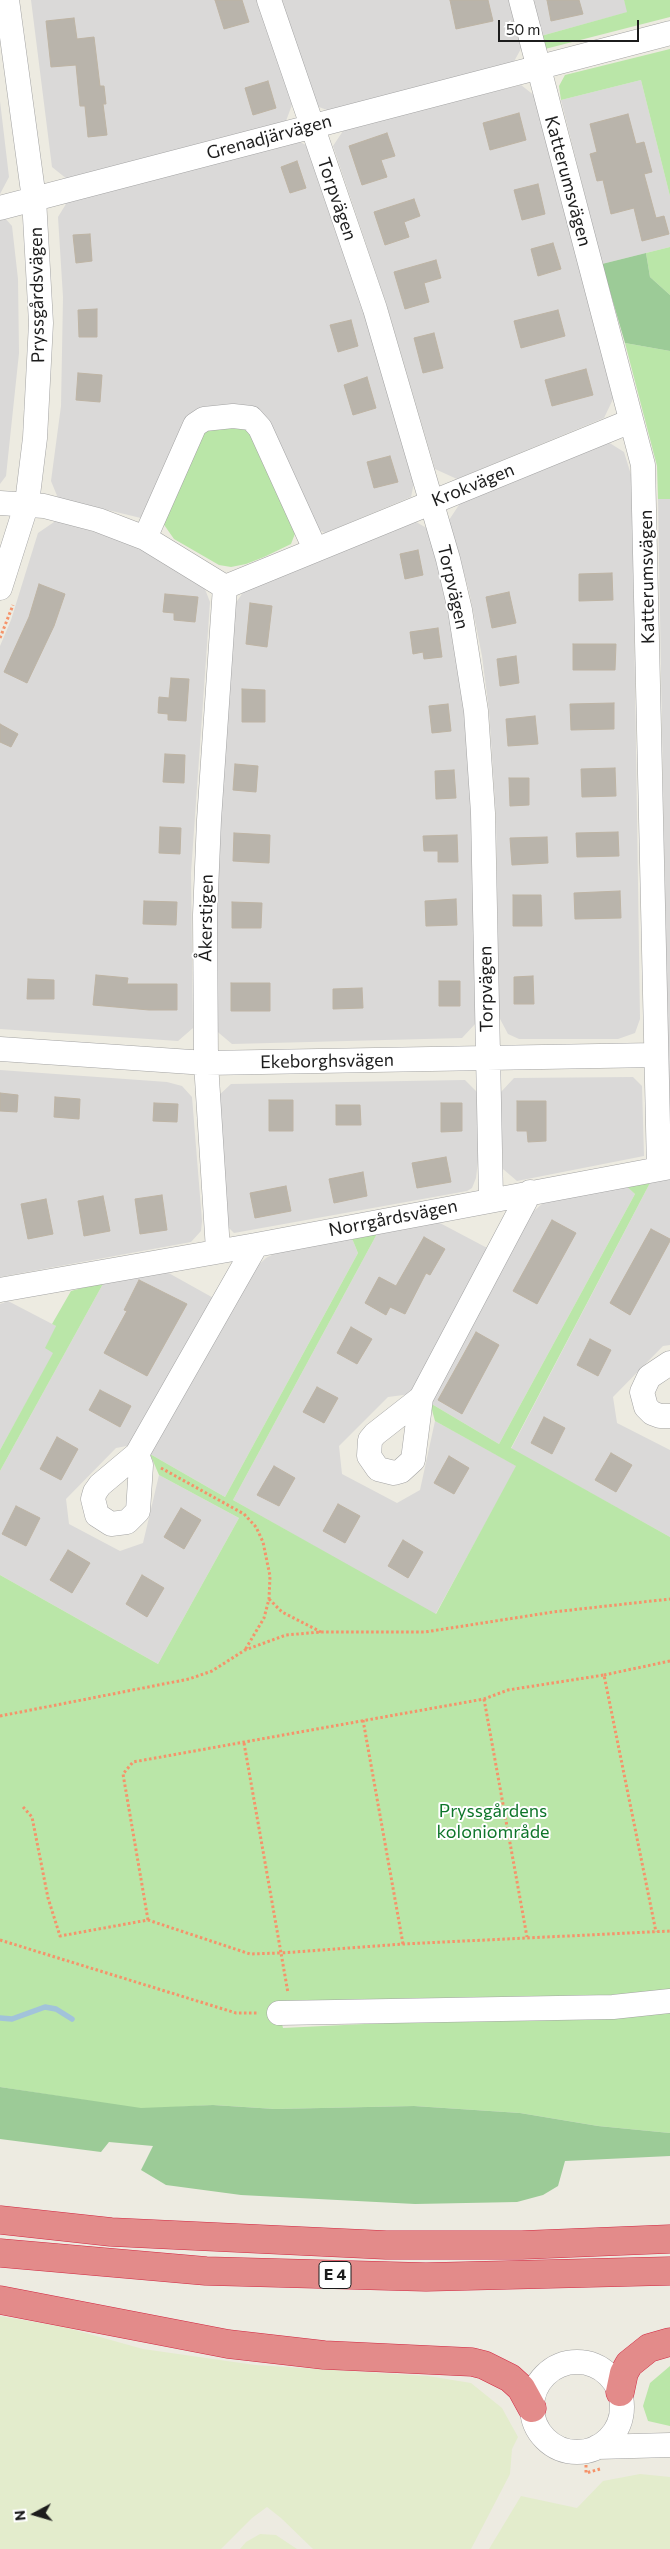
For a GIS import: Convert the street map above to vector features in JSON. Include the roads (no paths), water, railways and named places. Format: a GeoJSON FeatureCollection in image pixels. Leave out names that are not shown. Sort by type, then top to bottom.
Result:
{"type":"FeatureCollection","features":[{"type":"Feature","properties":{"kind":"highway","name":"E 4"},"geometry":{"type":"LineString","coordinates":[[0,2220],[111,2232],[386,2245],[522,2245],[668,2239]]}},
{"type":"Feature","properties":{"kind":"highway","name":"E 4"},"geometry":{"type":"LineString","coordinates":[[0,2253],[206,2271],[416,2277],[670,2271]]}},
{"type":"Feature","properties":{"kind":"highway"},"geometry":{"type":"LineString","coordinates":[[0,2300],[228,2344],[324,2355],[472,2362],[484,2365],[510,2378],[520,2388],[532,2408]]}},
{"type":"Feature","properties":{"kind":"highway"},"geometry":{"type":"LineString","coordinates":[[621,2404],[624,2373],[629,2364],[649,2348],[670,2342]]}},
{"type":"Feature","properties":{"kind":"street","name":"Pryssgårdsvägen"},"geometry":{"type":"LineString","coordinates":[[0,588],[27,503],[35,438],[42,323],[34,199],[7,0]]}},
{"type":"Feature","properties":{"kind":"street","name":"Torpvägen"},"geometry":{"type":"LineString","coordinates":[[269,0],[375,310],[432,502],[460,610],[476,711],[483,813],[491,1199]]}},
{"type":"Feature","properties":{"kind":"street","name":"Katterumsvägen"},"geometry":{"type":"LineString","coordinates":[[521,0],[643,465],[655,1055],[664,1168]]}},
{"type":"Feature","properties":{"kind":"street","name":"Grenadjärvägen"},"geometry":{"type":"LineString","coordinates":[[0,208],[670,33]]}},
{"type":"Feature","properties":{"kind":"street"},"geometry":{"type":"LineString","coordinates":[[145,538],[196,426],[204,419],[232,416],[251,418],[260,428],[315,549]]}},
{"type":"Feature","properties":{"kind":"street","name":"Krokvägen"},"geometry":{"type":"LineString","coordinates":[[225,587],[631,421]]}},
{"type":"Feature","properties":{"kind":"street"},"geometry":{"type":"LineString","coordinates":[[0,503],[27,503],[98,520],[145,538],[225,587]]}},
{"type":"Feature","properties":{"kind":"street","name":"Åkerstigen"},"geometry":{"type":"LineString","coordinates":[[218,1250],[206,1063],[205,915],[209,820],[225,587]]}},
{"type":"Feature","properties":{"kind":"street","name":"Ekeborghsvägen"},"geometry":{"type":"LineString","coordinates":[[0,1049],[206,1063],[655,1055]]}},
{"type":"Feature","properties":{"kind":"street","name":"Norrgårdsvägen"},"geometry":{"type":"LineString","coordinates":[[0,1290],[218,1250],[256,1245],[491,1199],[664,1168]]}},
{"type":"Feature","properties":{"kind":"street"},"geometry":{"type":"LineString","coordinates":[[421,1398],[530,1192]]}},
{"type":"Feature","properties":{"kind":"street"},"geometry":{"type":"LineString","coordinates":[[137,1454],[256,1245]]}},
{"type":"Feature","properties":{"kind":"street"},"geometry":{"type":"LineString","coordinates":[[670,1363],[649,1377],[642,1392],[646,1407],[652,1413],[660,1416],[670,1416]]}},
{"type":"Feature","properties":{"kind":"street"},"geometry":{"type":"LineString","coordinates":[[285,2013],[613,2007],[670,2001]]}},
{"type":"Feature","properties":{"kind":"street"},"geometry":{"type":"LineString","coordinates":[[670,2439],[648,2434],[635,2427],[621,2404],[606,2372],[595,2365],[570,2362],[558,2366],[543,2378],[534,2395],[532,2408],[534,2420],[540,2432],[560,2448],[572,2452],[585,2451],[597,2447],[670,2445]]}},
{"type":"Feature","properties":{"kind":"street"},"geometry":{"type":"LineString","coordinates":[[597,2447],[613,2434],[621,2404]]}},
{"type":"Feature","properties":{"kind":"waterway"},"geometry":{"type":"LineString","coordinates":[[0,2018],[12,2019],[45,2007],[56,2009],[72,2019]]}},
{"type":"Feature","properties":{"kind":"park label","name":"Pryssgårdens koloniområde"},"geometry":{"type":"Point","coordinates":[493,1821]}}]}
